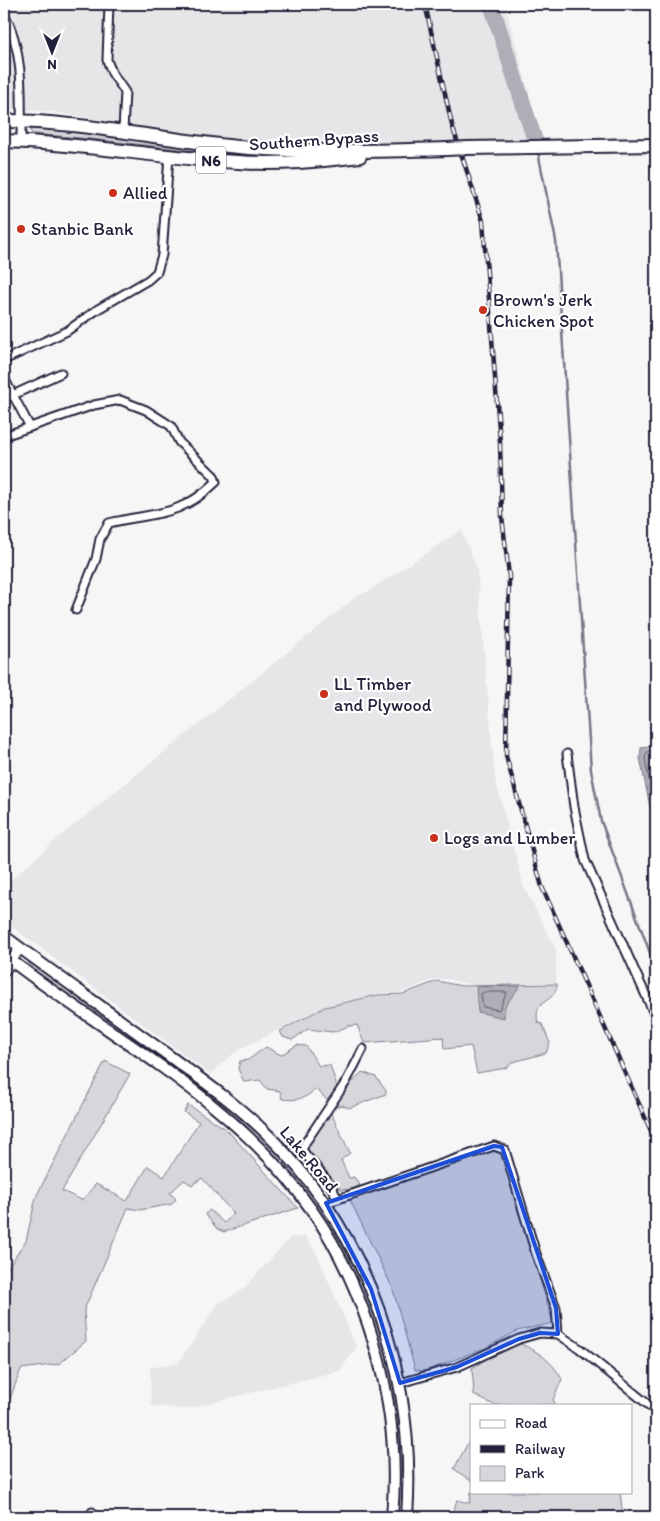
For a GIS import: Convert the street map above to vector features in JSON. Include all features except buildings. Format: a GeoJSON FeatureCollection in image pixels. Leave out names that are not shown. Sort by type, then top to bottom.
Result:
{"type":"FeatureCollection","features":[{"type":"Feature","properties":{"kind":"highway","name":"Southern Bypass"},"geometry":{"type":"LineString","coordinates":[[4,122],[21,121],[123,131],[211,144],[280,149],[418,150],[656,145]]}},
{"type":"Feature","properties":{"kind":"highway","name":"Southern Bypass"},"geometry":{"type":"LineString","coordinates":[[4,141],[87,146],[169,156],[279,163],[323,161],[418,150]]}},
{"type":"Feature","properties":{"kind":"highway"},"geometry":{"type":"LineString","coordinates":[[279,163],[283,158],[280,149]]}},
{"type":"Feature","properties":{"kind":"main road","name":"Lake Road"},"geometry":{"type":"LineString","coordinates":[[4,936],[230,1101],[274,1141],[326,1203],[372,1289],[387,1334],[400,1383],[408,1454],[407,1517]]}},
{"type":"Feature","properties":{"kind":"main road","name":"Lake Road"},"geometry":{"type":"LineString","coordinates":[[8,958],[214,1108],[272,1162],[311,1208],[350,1277],[378,1356],[392,1435],[394,1485],[392,1517]]}},
{"type":"Feature","properties":{"kind":"street"},"geometry":{"type":"LineString","coordinates":[[109,4],[107,60],[112,73],[125,92],[123,131]]}},
{"type":"Feature","properties":{"kind":"street"},"geometry":{"type":"LineString","coordinates":[[4,13],[15,40],[20,60],[21,142]]}},
{"type":"Feature","properties":{"kind":"street"},"geometry":{"type":"LineString","coordinates":[[4,360],[67,331],[98,309],[148,280],[156,272],[162,254],[169,156]]}},
{"type":"Feature","properties":{"kind":"street"},"geometry":{"type":"LineString","coordinates":[[4,399],[61,373]]}},
{"type":"Feature","properties":{"kind":"street"},"geometry":{"type":"LineString","coordinates":[[4,378],[30,427]]}},
{"type":"Feature","properties":{"kind":"street"},"geometry":{"type":"LineString","coordinates":[[4,436],[94,405],[120,400],[146,410],[171,426],[179,442],[214,476],[216,482],[202,495],[184,506],[163,514],[109,523],[100,539],[96,559],[76,610]]}},
{"type":"Feature","properties":{"kind":"street"},"geometry":{"type":"LineString","coordinates":[[567,754],[574,807],[585,860],[656,1018]]}},
{"type":"Feature","properties":{"kind":"street"},"geometry":{"type":"LineString","coordinates":[[4,972],[8,958],[20,948]]}},
{"type":"Feature","properties":{"kind":"street"},"geometry":{"type":"LineString","coordinates":[[338,1199],[329,1183],[302,1150],[346,1082],[363,1050]]}},
{"type":"Feature","properties":{"kind":"street"},"geometry":{"type":"LineString","coordinates":[[326,1203],[494,1146],[502,1147],[556,1308],[558,1334]]}},
{"type":"Feature","properties":{"kind":"street"},"geometry":{"type":"LineString","coordinates":[[400,1383],[457,1367],[519,1339],[540,1332],[558,1334],[579,1348],[656,1411]]}},
{"type":"Feature","properties":{"kind":"highlighted area"},"geometry":{"type":"Polygon","coordinates":[[[494,1146],[502,1147],[556,1308],[558,1334],[540,1333],[519,1339],[457,1367],[400,1383],[371,1289],[326,1203],[494,1146]]]}},
{"type":"Feature","properties":{"kind":"shaded area"},"geometry":{"type":"Polygon","coordinates":[[[4,4],[505,4],[542,142],[303,144],[192,135],[53,112],[4,109],[4,4]]]}},
{"type":"Feature","properties":{"kind":"shaded area"},"geometry":{"type":"Polygon","coordinates":[[[461,530],[477,569],[495,779],[524,887],[556,949],[556,983],[473,985],[446,979],[432,980],[402,992],[378,994],[325,1007],[238,1050],[210,1074],[4,921],[4,886],[58,838],[357,596],[369,591],[461,530]]]}},
{"type":"Feature","properties":{"kind":"shaded area"},"geometry":{"type":"Polygon","coordinates":[[[305,1236],[317,1254],[357,1348],[339,1371],[186,1409],[151,1406],[150,1368],[178,1363],[218,1304],[243,1289],[290,1238],[305,1236]]]}},
{"type":"Feature","properties":{"kind":"green space"},"geometry":{"type":"Polygon","coordinates":[[[33,128],[276,154],[275,159],[33,134],[30,131],[33,128]]]}},
{"type":"Feature","properties":{"kind":"green space"},"geometry":{"type":"Polygon","coordinates":[[[28,963],[33,964],[145,1044],[228,1106],[254,1129],[293,1169],[325,1212],[352,1257],[372,1306],[387,1356],[397,1409],[402,1462],[402,1517],[397,1517],[398,1455],[389,1381],[369,1311],[342,1251],[294,1180],[269,1150],[224,1110],[39,974],[28,963]]]}},
{"type":"Feature","properties":{"kind":"green space"},"geometry":{"type":"Polygon","coordinates":[[[437,981],[462,986],[557,984],[556,991],[541,1005],[537,1015],[538,1023],[542,1024],[550,1043],[546,1053],[513,1062],[506,1068],[477,1073],[471,1046],[444,1049],[443,1037],[364,1043],[357,1025],[333,1032],[308,1029],[292,1040],[283,1037],[280,1031],[325,1007],[378,995],[403,994],[437,981]]]}},
{"type":"Feature","properties":{"kind":"green space"},"geometry":{"type":"Polygon","coordinates":[[[297,1045],[306,1046],[319,1066],[330,1065],[337,1087],[343,1082],[354,1081],[362,1072],[376,1077],[386,1091],[386,1094],[349,1108],[342,1105],[335,1107],[328,1105],[327,1100],[316,1089],[304,1097],[287,1100],[282,1099],[280,1091],[267,1089],[260,1080],[244,1082],[238,1069],[240,1061],[248,1060],[266,1047],[281,1055],[297,1045]]]}},
{"type":"Feature","properties":{"kind":"green space"},"geometry":{"type":"Polygon","coordinates":[[[105,1061],[130,1074],[62,1191],[82,1200],[96,1184],[127,1201],[148,1166],[164,1177],[199,1122],[184,1112],[188,1105],[226,1129],[298,1208],[224,1232],[217,1229],[205,1214],[210,1210],[224,1223],[234,1214],[202,1178],[192,1185],[184,1180],[170,1193],[176,1199],[172,1204],[140,1210],[128,1208],[84,1310],[86,1341],[59,1364],[21,1369],[4,1415],[4,1273],[26,1241],[36,1197],[105,1061]]]}},
{"type":"Feature","properties":{"kind":"green space"},"geometry":{"type":"Polygon","coordinates":[[[331,1113],[350,1153],[341,1160],[349,1178],[354,1177],[360,1185],[350,1189],[341,1190],[308,1150],[310,1141],[331,1113]]]}},
{"type":"Feature","properties":{"kind":"green space"},"geometry":{"type":"Polygon","coordinates":[[[496,1150],[500,1152],[505,1161],[553,1323],[517,1331],[485,1348],[425,1371],[415,1370],[393,1289],[350,1200],[496,1150]]]}},
{"type":"Feature","properties":{"kind":"green space"},"geometry":{"type":"Polygon","coordinates":[[[521,1344],[534,1350],[554,1367],[562,1379],[553,1400],[555,1404],[492,1404],[474,1395],[472,1368],[504,1348],[521,1344]]]}},
{"type":"Feature","properties":{"kind":"green space"},"geometry":{"type":"Polygon","coordinates":[[[470,1439],[470,1480],[454,1469],[470,1439]]]}},
{"type":"Feature","properties":{"kind":"green space"},"geometry":{"type":"Polygon","coordinates":[[[471,1494],[620,1494],[623,1517],[451,1517],[457,1500],[470,1503],[471,1494]]]}},
{"type":"Feature","properties":{"kind":"water"},"geometry":{"type":"Polygon","coordinates":[[[656,745],[656,836],[640,758],[641,748],[656,745]]]}},
{"type":"Feature","properties":{"kind":"water"},"geometry":{"type":"Polygon","coordinates":[[[520,986],[505,1006],[504,1018],[478,1012],[476,987],[520,986]]]}},
{"type":"Feature","properties":{"kind":"waterway"},"geometry":{"type":"LineString","coordinates":[[491,4],[537,147]]}},
{"type":"Feature","properties":{"kind":"waterway"},"geometry":{"type":"LineString","coordinates":[[538,152],[556,241],[591,770],[601,821],[656,969]]}},
{"type":"Feature","properties":{"kind":"railway"},"geometry":{"type":"LineString","coordinates":[[425,4],[452,125],[483,221],[500,442],[502,516],[509,576],[506,756],[542,887],[656,1142]]}},
{"type":"Feature","properties":{"kind":"place","name":"Allied"},"geometry":{"type":"Point","coordinates":[113,193]}},
{"type":"Feature","properties":{"kind":"place","name":"Stanbic Bank"},"geometry":{"type":"Point","coordinates":[21,229]}},
{"type":"Feature","properties":{"kind":"place","name":"Brown's Jerk Chicken Spot"},"geometry":{"type":"Point","coordinates":[483,310]}},
{"type":"Feature","properties":{"kind":"place","name":"LL Timber and Plywood"},"geometry":{"type":"Point","coordinates":[324,694]}},
{"type":"Feature","properties":{"kind":"place","name":"Logs and Lumber"},"geometry":{"type":"Point","coordinates":[434,838]}}]}
